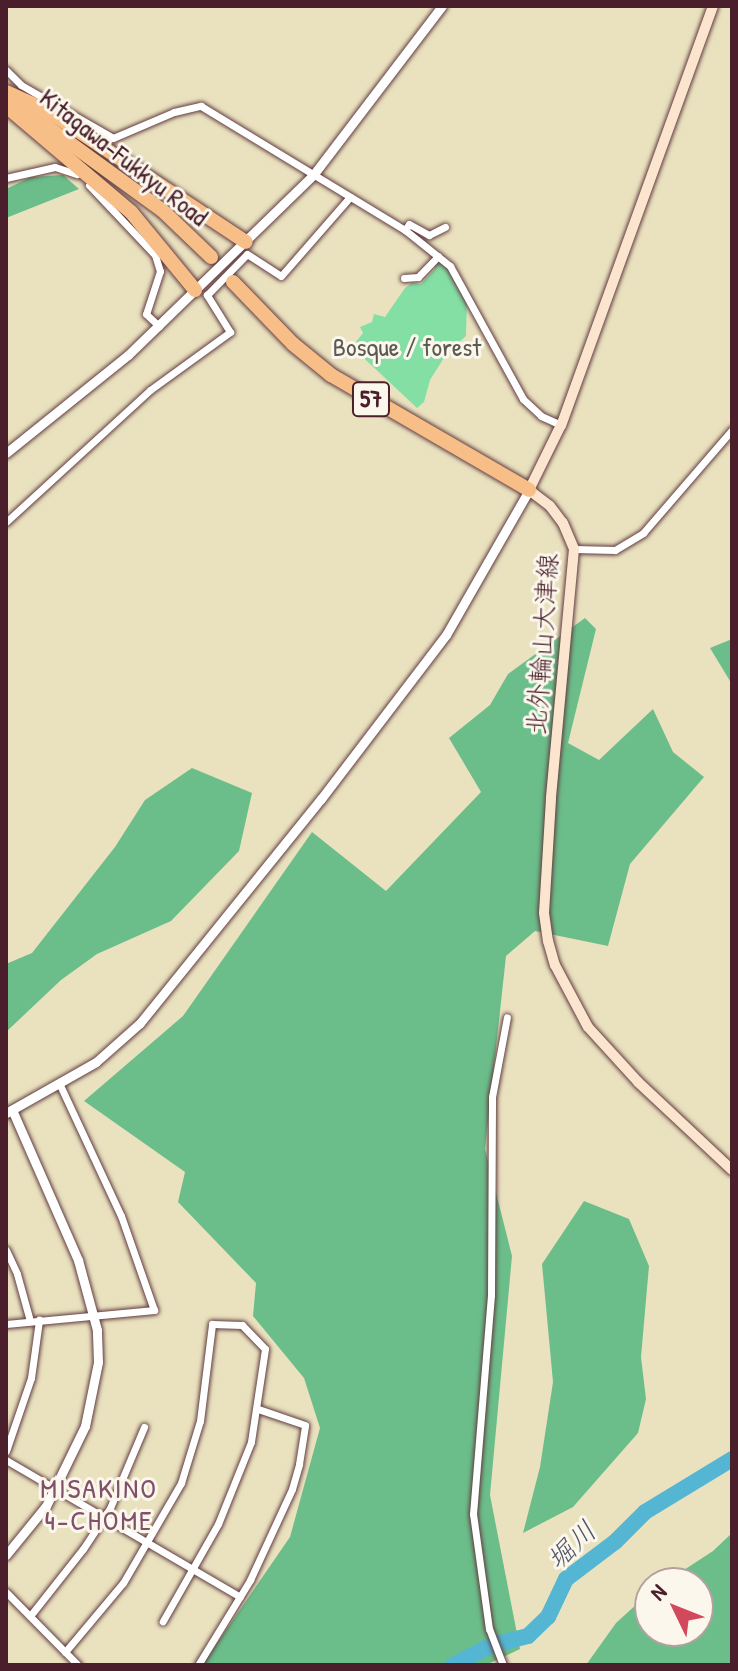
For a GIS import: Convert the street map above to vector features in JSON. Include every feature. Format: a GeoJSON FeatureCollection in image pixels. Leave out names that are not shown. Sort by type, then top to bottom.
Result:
{"type":"FeatureCollection","features":[{"type":"Feature","properties":{"kind":"highway"},"geometry":{"type":"LineString","coordinates":[[6,94],[60,119],[246,242]]}},
{"type":"Feature","properties":{"kind":"highway","name":"Kitagawa-Fukkyu Road"},"geometry":{"type":"LineString","coordinates":[[6,94],[162,210],[211,257]]}},
{"type":"Feature","properties":{"kind":"highway"},"geometry":{"type":"LineString","coordinates":[[6,106],[131,212],[195,290]]}},
{"type":"Feature","properties":{"kind":"highway","name":"57"},"geometry":{"type":"LineString","coordinates":[[233,282],[293,344],[331,375],[529,490]]}},
{"type":"Feature","properties":{"kind":"main road"},"geometry":{"type":"LineString","coordinates":[[529,490],[561,425],[713,6]]}},
{"type":"Feature","properties":{"kind":"main road","name":"北外輪山大津線"},"geometry":{"type":"LineString","coordinates":[[529,490],[550,506],[563,523],[574,549],[544,913],[555,965],[588,1027],[638,1082],[732,1170]]}},
{"type":"Feature","properties":{"kind":"street"},"geometry":{"type":"LineString","coordinates":[[6,453],[84,392],[159,326],[314,174],[442,6]]}},
{"type":"Feature","properties":{"kind":"street"},"geometry":{"type":"LineString","coordinates":[[6,70],[21,85],[113,138],[174,112],[201,106],[405,230],[438,256],[464,288],[523,399],[541,416],[561,425]]}},
{"type":"Feature","properties":{"kind":"street"},"geometry":{"type":"LineString","coordinates":[[6,178],[55,167],[73,170],[88,184],[155,255],[160,271],[146,314],[159,326]]}},
{"type":"Feature","properties":{"kind":"street"},"geometry":{"type":"LineString","coordinates":[[6,522],[150,390],[230,332],[207,295],[247,254],[281,276],[350,197]]}},
{"type":"Feature","properties":{"kind":"street"},"geometry":{"type":"LineString","coordinates":[[405,230],[409,224],[429,235],[445,227]]}},
{"type":"Feature","properties":{"kind":"street"},"geometry":{"type":"LineString","coordinates":[[404,278],[418,277],[438,256]]}},
{"type":"Feature","properties":{"kind":"street"},"geometry":{"type":"LineString","coordinates":[[574,549],[615,550],[643,533],[732,430]]}},
{"type":"Feature","properties":{"kind":"street"},"geometry":{"type":"LineString","coordinates":[[6,1555],[26,1533],[55,1488],[85,1426],[98,1362],[93,1313],[78,1260],[9,1112],[96,1062],[140,1023],[321,799],[446,635],[529,490]]}},
{"type":"Feature","properties":{"kind":"street"},"geometry":{"type":"LineString","coordinates":[[503,1665],[489,1629],[473,1514],[491,1295],[492,1097],[507,1017]]}},
{"type":"Feature","properties":{"kind":"street"},"geometry":{"type":"LineString","coordinates":[[6,1324],[93,1313],[154,1310],[121,1216],[60,1085]]}},
{"type":"Feature","properties":{"kind":"street"},"geometry":{"type":"LineString","coordinates":[[6,1250],[16,1270],[30,1321]]}},
{"type":"Feature","properties":{"kind":"street"},"geometry":{"type":"LineString","coordinates":[[6,1271],[16,1270]]}},
{"type":"Feature","properties":{"kind":"street"},"geometry":{"type":"LineString","coordinates":[[6,1451],[31,1378],[39,1320]]}},
{"type":"Feature","properties":{"kind":"street"},"geometry":{"type":"LineString","coordinates":[[65,1652],[97,1616],[148,1542],[181,1483],[191,1454],[207,1382],[212,1324],[242,1325],[265,1349],[258,1409],[236,1485],[195,1569],[163,1621]]}},
{"type":"Feature","properties":{"kind":"street"},"geometry":{"type":"LineString","coordinates":[[198,1665],[240,1597],[292,1489],[305,1425],[258,1409]]}},
{"type":"Feature","properties":{"kind":"street"},"geometry":{"type":"LineString","coordinates":[[30,1616],[104,1517],[135,1456],[144,1427]]}},
{"type":"Feature","properties":{"kind":"street"},"geometry":{"type":"LineString","coordinates":[[6,1460],[240,1597]]}},
{"type":"Feature","properties":{"kind":"street"},"geometry":{"type":"LineString","coordinates":[[6,1592],[78,1665]]}},
{"type":"Feature","properties":{"kind":"green space"},"geometry":{"type":"Polygon","coordinates":[[[63,175],[79,189],[6,218],[6,189],[31,177],[63,175]]]}},
{"type":"Feature","properties":{"kind":"green space","name":"Bosque / forest"},"geometry":{"type":"Polygon","coordinates":[[[436,251],[444,256],[467,297],[466,336],[447,353],[430,380],[424,402],[417,408],[352,347],[363,333],[360,327],[372,322],[374,314],[385,317],[405,288],[412,283],[421,284],[435,269],[436,251]]]}},
{"type":"Feature","properties":{"kind":"green space"},"geometry":{"type":"Polygon","coordinates":[[[585,618],[596,629],[568,743],[599,760],[653,709],[673,752],[704,777],[630,864],[608,946],[535,931],[506,956],[485,1149],[512,1256],[490,1495],[520,1649],[486,1665],[202,1665],[290,1537],[320,1428],[304,1378],[253,1316],[256,1283],[178,1202],[185,1172],[84,1101],[183,1016],[312,832],[386,891],[481,792],[449,738],[490,705],[508,674],[585,618]]]}},
{"type":"Feature","properties":{"kind":"green space"},"geometry":{"type":"Polygon","coordinates":[[[732,639],[732,680],[730,681],[710,648],[732,639]]]}},
{"type":"Feature","properties":{"kind":"green space"},"geometry":{"type":"Polygon","coordinates":[[[192,768],[252,793],[239,851],[171,921],[97,954],[61,980],[6,1032],[6,964],[32,953],[115,847],[145,800],[192,768]]]}},
{"type":"Feature","properties":{"kind":"green space"},"geometry":{"type":"Polygon","coordinates":[[[584,1201],[629,1219],[649,1266],[641,1357],[646,1399],[638,1433],[573,1507],[523,1533],[540,1467],[553,1382],[542,1264],[584,1201]]]}},
{"type":"Feature","properties":{"kind":"green space"},"geometry":{"type":"Polygon","coordinates":[[[732,1533],[732,1665],[586,1665],[616,1623],[634,1607],[634,1647],[714,1647],[714,1567],[688,1567],[713,1551],[732,1533]]]}},
{"type":"Feature","properties":{"kind":"waterway","name":"堀川"},"geometry":{"type":"LineString","coordinates":[[453,1665],[492,1645],[528,1636],[548,1617],[566,1579],[615,1542],[645,1512],[732,1459]]}},
{"type":"Feature","properties":{"kind":"district","name":"MISAKINO 4-CHOME"},"geometry":{"type":"Point","coordinates":[99,1504]}}]}
